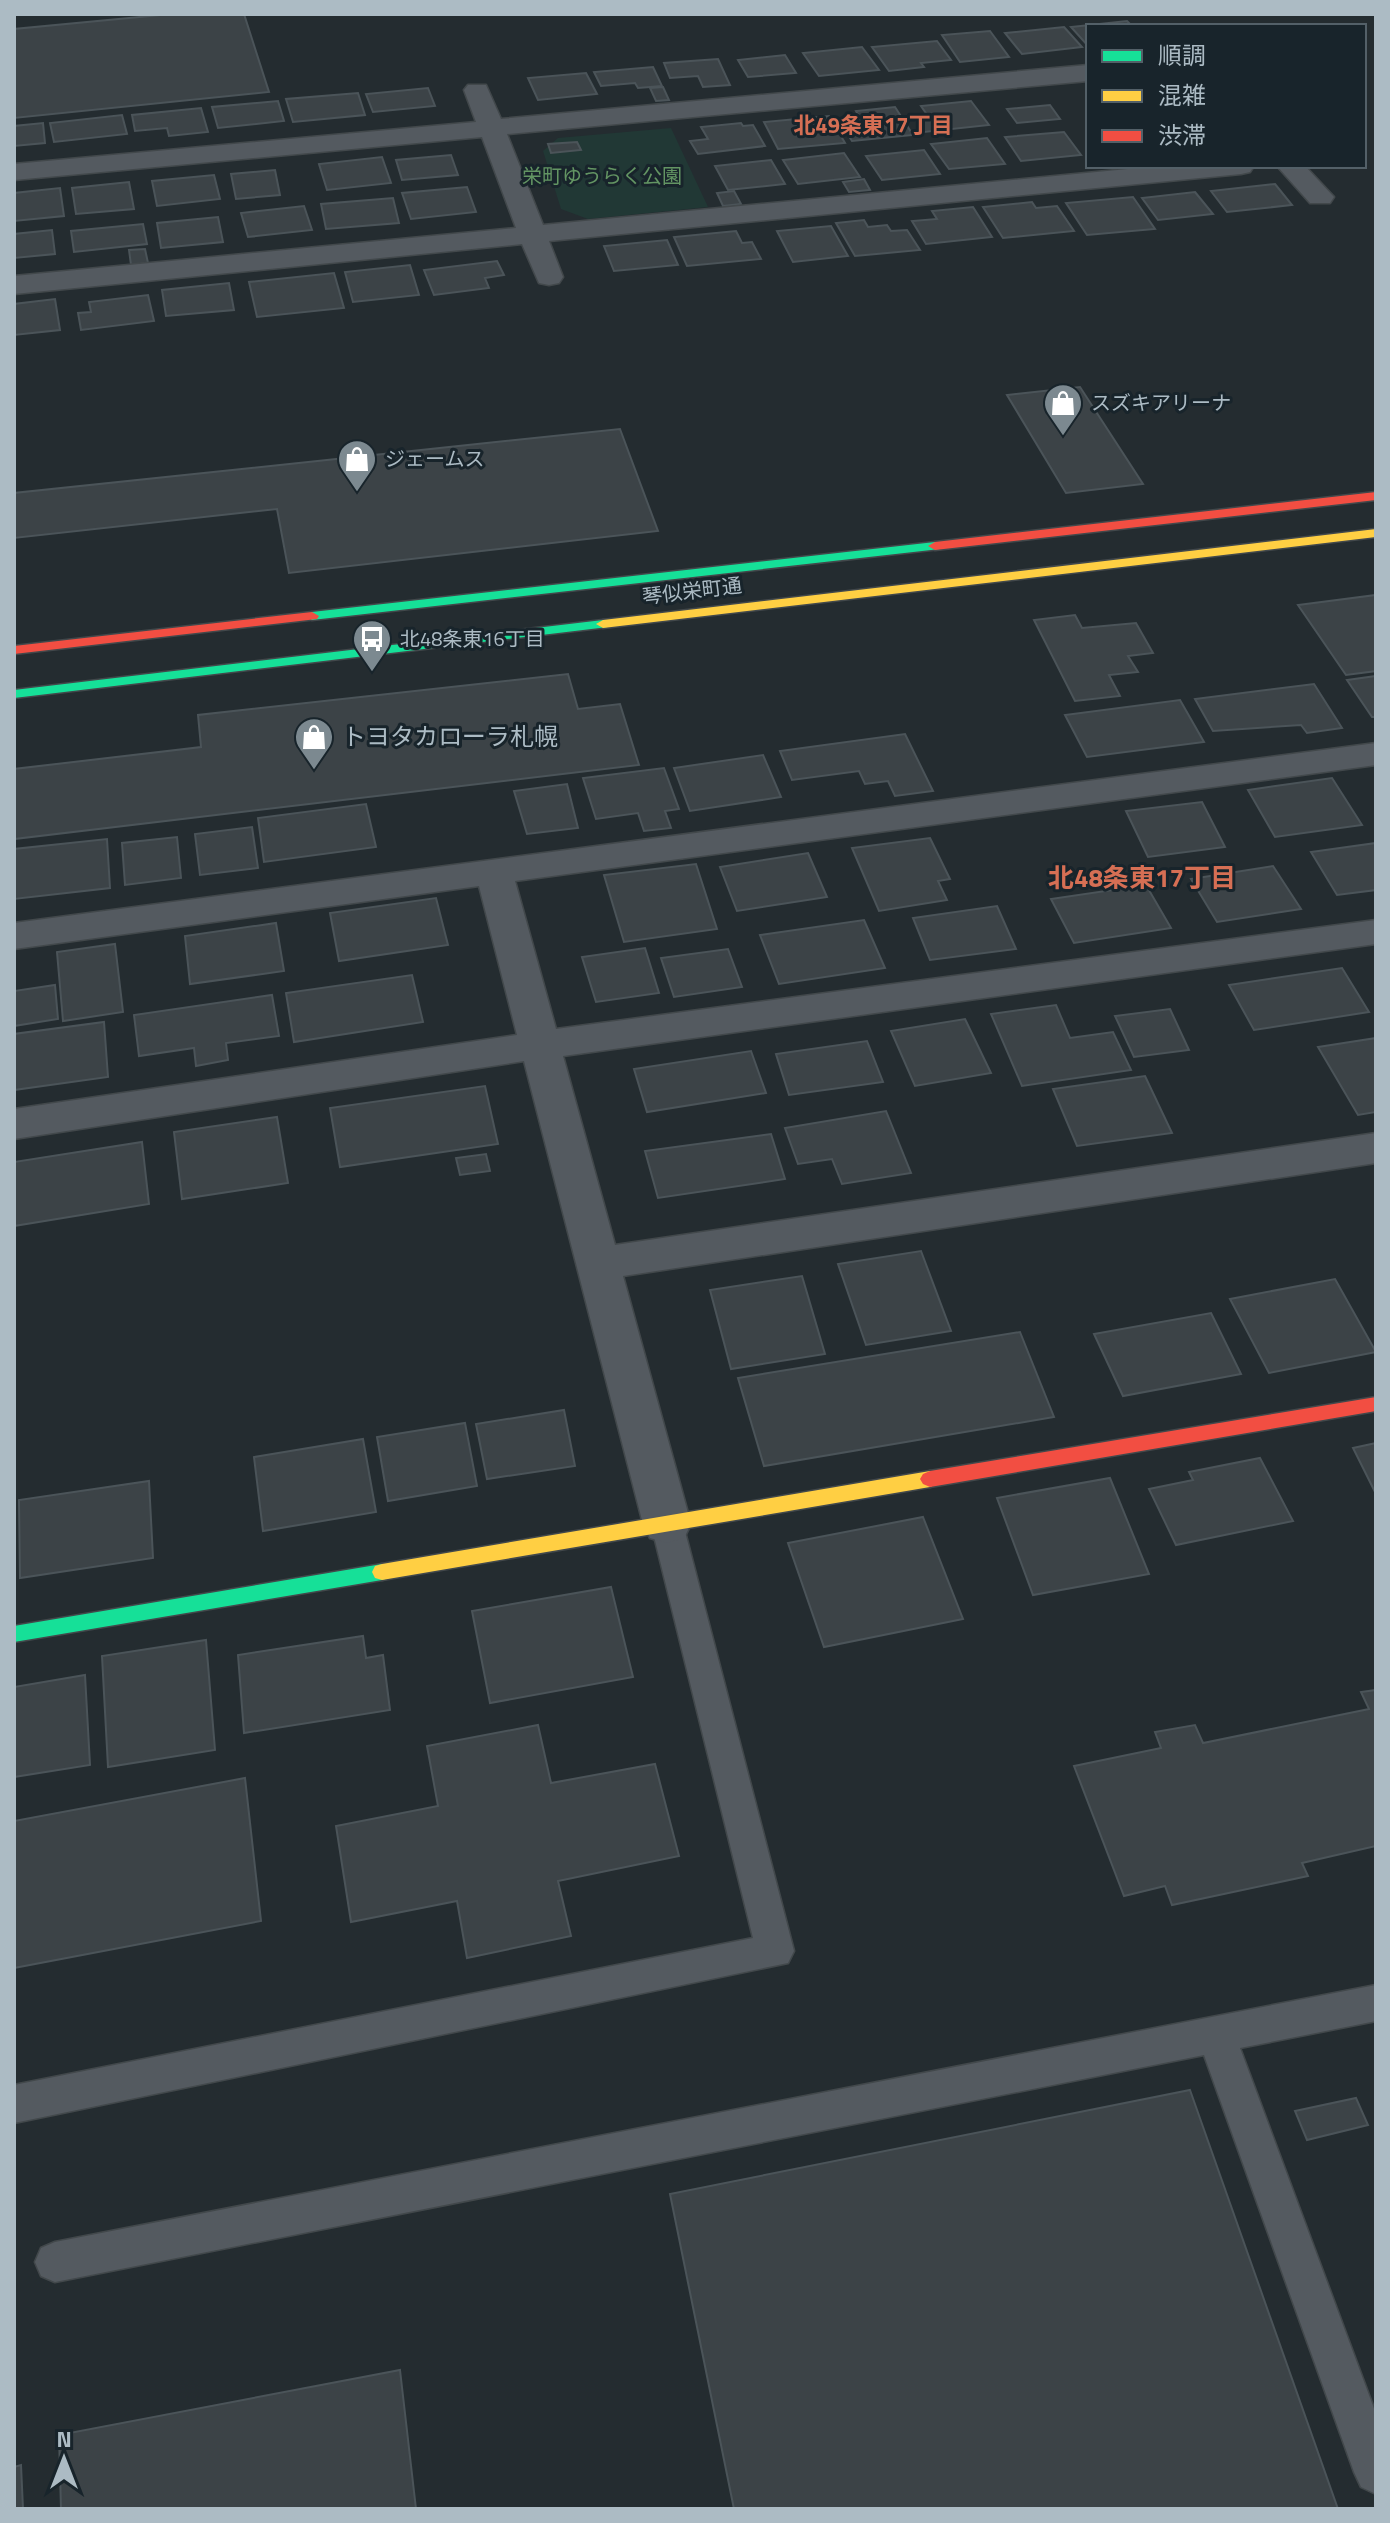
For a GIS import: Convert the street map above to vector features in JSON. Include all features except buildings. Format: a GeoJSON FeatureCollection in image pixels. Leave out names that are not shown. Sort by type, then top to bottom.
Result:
{"type":"FeatureCollection","features":[{"type":"Feature","properties":{"kind":"street"},"geometry":{"type":"LineString","coordinates":[[14,172],[1086,73]]}},
{"type":"Feature","properties":{"kind":"street"},"geometry":{"type":"LineString","coordinates":[[477,90],[549,277]]}},
{"type":"Feature","properties":{"kind":"street"},"geometry":{"type":"LineString","coordinates":[[14,285],[1221,168]]}},
{"type":"Feature","properties":{"kind":"street"},"geometry":{"type":"LineString","coordinates":[[1292,168],[1320,197]]}},
{"type":"Feature","properties":{"kind":"street","name":"琴似栄町通"},"geometry":{"type":"LineString","coordinates":[[14,650],[1376,496]]}},
{"type":"Feature","properties":{"kind":"street","name":"琴似栄町通"},"geometry":{"type":"LineString","coordinates":[[14,694],[1376,533]]}},
{"type":"Feature","properties":{"kind":"street"},"geometry":{"type":"LineString","coordinates":[[14,936],[1376,754]]}},
{"type":"Feature","properties":{"kind":"street"},"geometry":{"type":"LineString","coordinates":[[494,872],[667,1524]]}},
{"type":"Feature","properties":{"kind":"street"},"geometry":{"type":"LineString","coordinates":[[14,1124],[540,1045],[1376,932]]}},
{"type":"Feature","properties":{"kind":"street"},"geometry":{"type":"LineString","coordinates":[[598,1264],[1376,1148]]}},
{"type":"Feature","properties":{"kind":"street"},"geometry":{"type":"LineString","coordinates":[[14,1634],[1376,1404]]}},
{"type":"Feature","properties":{"kind":"lane"},"geometry":{"type":"LineString","coordinates":[[14,2104],[775,1951],[667,1524]]}},
{"type":"Feature","properties":{"kind":"lane"},"geometry":{"type":"LineString","coordinates":[[55,2262],[1376,2003]]}},
{"type":"Feature","properties":{"kind":"lane"},"geometry":{"type":"LineString","coordinates":[[1216,2034],[1376,2472]]}},
{"type":"Feature","properties":{"kind":"green space","name":"栄町ゆうらく公園"},"geometry":{"type":"Polygon","coordinates":[[[671,128],[708,207],[588,219],[561,209],[543,151],[558,138],[671,128]]]}},
{"type":"Feature","properties":{"kind":"traffic: fast"},"geometry":{"type":"LineString","coordinates":[[312,616],[935,546]]}},
{"type":"Feature","properties":{"kind":"traffic: fast"},"geometry":{"type":"LineString","coordinates":[[14,694],[603,624]]}},
{"type":"Feature","properties":{"kind":"traffic: fast"},"geometry":{"type":"LineString","coordinates":[[14,1634],[382,1572]]}},
{"type":"Feature","properties":{"kind":"traffic: slow"},"geometry":{"type":"LineString","coordinates":[[603,624],[1376,533]]}},
{"type":"Feature","properties":{"kind":"traffic: slow"},"geometry":{"type":"LineString","coordinates":[[382,1572],[930,1479]]}},
{"type":"Feature","properties":{"kind":"traffic: jam"},"geometry":{"type":"LineString","coordinates":[[935,546],[1376,496]]}},
{"type":"Feature","properties":{"kind":"traffic: jam"},"geometry":{"type":"LineString","coordinates":[[14,650],[312,616]]}},
{"type":"Feature","properties":{"kind":"traffic: jam"},"geometry":{"type":"LineString","coordinates":[[930,1479],[1376,1404]]}},
{"type":"Feature","properties":{"kind":"place","name":"スズキアリーナ"},"geometry":{"type":"Point","coordinates":[1063,437]}},
{"type":"Feature","properties":{"kind":"place","name":"ジェームス"},"geometry":{"type":"Point","coordinates":[357,493]}},
{"type":"Feature","properties":{"kind":"place","name":"北48条東16丁目"},"geometry":{"type":"Point","coordinates":[372,673]}},
{"type":"Feature","properties":{"kind":"place","name":"トヨタカローラ札幌"},"geometry":{"type":"Point","coordinates":[314,771]}},
{"type":"Feature","properties":{"kind":"district","name":"北49条東17丁目"},"geometry":{"type":"Point","coordinates":[873,125]}},
{"type":"Feature","properties":{"kind":"district","name":"北48条東17丁目"},"geometry":{"type":"Point","coordinates":[1142,878]}}]}
